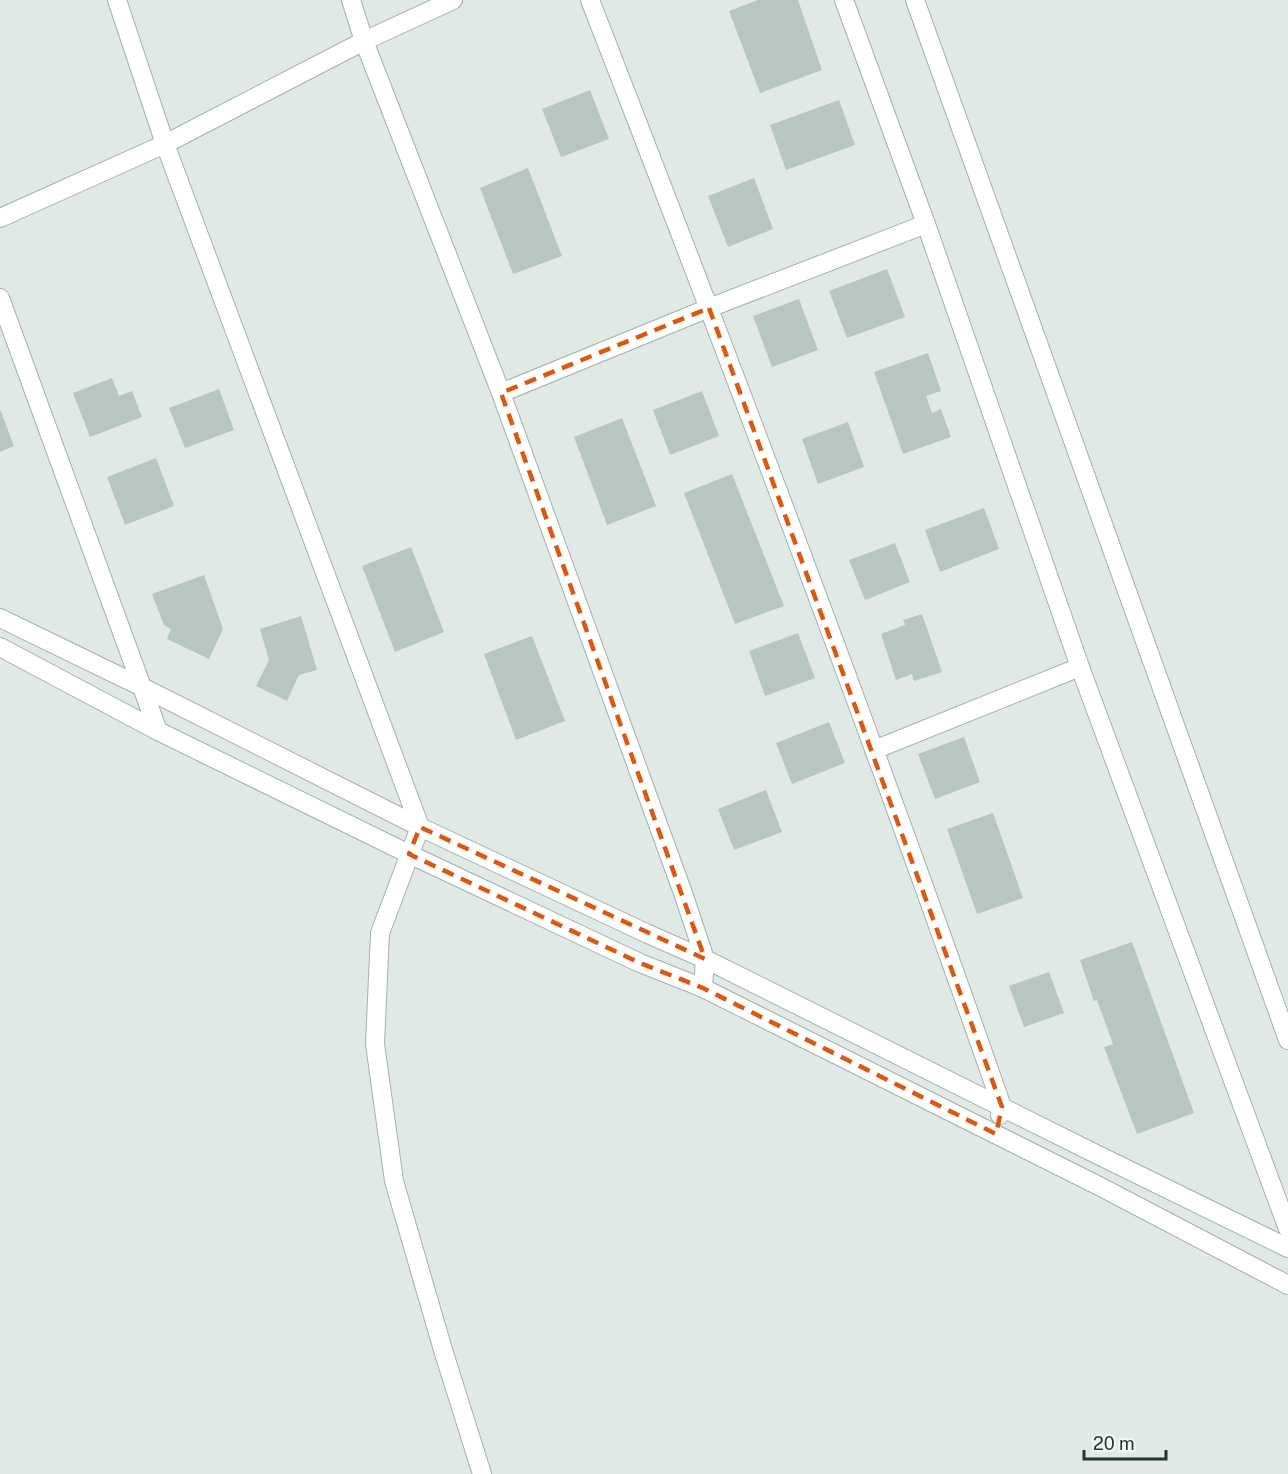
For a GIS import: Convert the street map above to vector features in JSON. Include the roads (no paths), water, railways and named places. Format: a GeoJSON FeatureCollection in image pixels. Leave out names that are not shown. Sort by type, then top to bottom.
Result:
{"type":"FeatureCollection","features":[{"type":"Feature","properties":{"kind":"street"},"geometry":{"type":"LineString","coordinates":[[117,0],[165,144],[420,827],[380,933],[375,1044],[394,1181],[482,1474]]}},
{"type":"Feature","properties":{"kind":"street"},"geometry":{"type":"LineString","coordinates":[[351,0],[364,41],[501,393],[683,893],[705,959],[703,988]]}},
{"type":"Feature","properties":{"kind":"street"},"geometry":{"type":"LineString","coordinates":[[0,218],[165,144],[364,41],[453,0]]}},
{"type":"Feature","properties":{"kind":"street"},"geometry":{"type":"LineString","coordinates":[[590,0],[709,308],[874,750],[972,1021],[1002,1107],[996,1134]]}},
{"type":"Feature","properties":{"kind":"street"},"geometry":{"type":"LineString","coordinates":[[844,0],[927,224],[1080,667],[1288,1229]]}},
{"type":"Feature","properties":{"kind":"street"},"geometry":{"type":"LineString","coordinates":[[915,0],[1288,1040]]}},
{"type":"Feature","properties":{"kind":"street"},"geometry":{"type":"LineString","coordinates":[[501,393],[709,308],[927,224]]}},
{"type":"Feature","properties":{"kind":"street"},"geometry":{"type":"LineString","coordinates":[[0,298],[158,731]]}},
{"type":"Feature","properties":{"kind":"street"},"geometry":{"type":"LineString","coordinates":[[0,618],[420,827],[705,959],[1288,1248]]}},
{"type":"Feature","properties":{"kind":"street"},"geometry":{"type":"LineString","coordinates":[[0,647],[158,731],[409,854],[598,944],[703,988],[996,1134],[1288,1285]]}},
{"type":"Feature","properties":{"kind":"street"},"geometry":{"type":"LineString","coordinates":[[874,750],[1080,667]]}}]}
